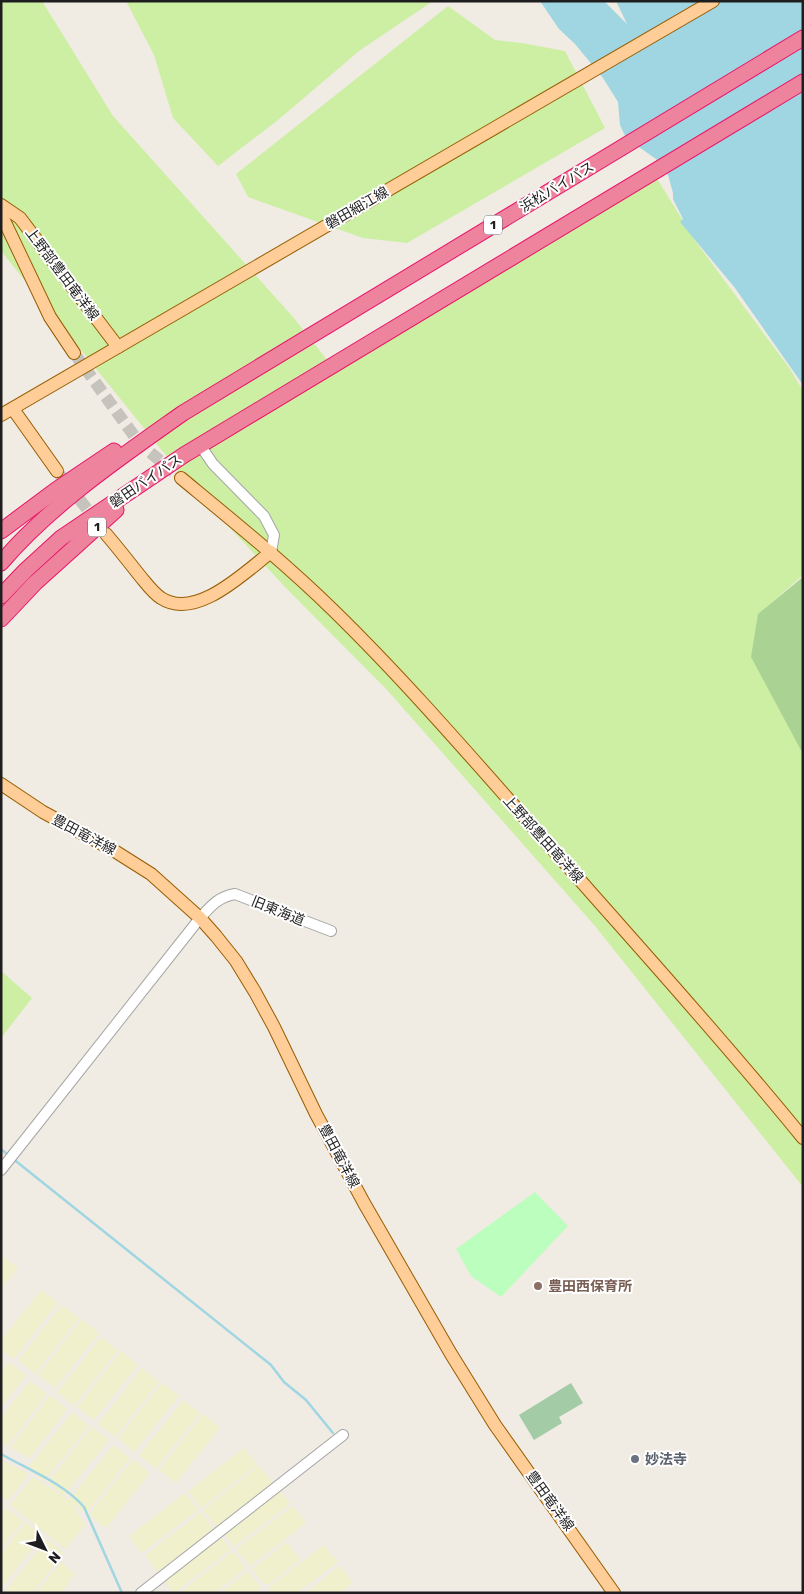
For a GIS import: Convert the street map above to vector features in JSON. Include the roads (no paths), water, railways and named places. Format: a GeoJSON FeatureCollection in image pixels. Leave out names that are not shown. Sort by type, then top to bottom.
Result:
{"type":"FeatureCollection","features":[{"type":"Feature","properties":{"kind":"highway","name":"浜松バイパス"},"geometry":{"type":"LineString","coordinates":[[183,413],[803,38]]}},
{"type":"Feature","properties":{"kind":"highway","name":"1"},"geometry":{"type":"LineString","coordinates":[[1,619],[35,583],[92,531],[137,493],[200,445],[803,82]]}},
{"type":"Feature","properties":{"kind":"highway","name":"1"},"geometry":{"type":"LineString","coordinates":[[1,531],[56,490],[142,432],[183,413]]}},
{"type":"Feature","properties":{"kind":"highway","name":"1"},"geometry":{"type":"LineString","coordinates":[[1,563],[45,519],[98,475],[183,413]]}},
{"type":"Feature","properties":{"kind":"highway","name":"磐田バイパス"},"geometry":{"type":"LineString","coordinates":[[1,596],[61,538],[200,445]]}},
{"type":"Feature","properties":{"kind":"main road","name":"磐田細江線"},"geometry":{"type":"LineString","coordinates":[[1,416],[713,1]]}},
{"type":"Feature","properties":{"kind":"main road","name":"上野部豊田竜洋線"},"geometry":{"type":"LineString","coordinates":[[1,205],[20,218],[124,344]]}},
{"type":"Feature","properties":{"kind":"main road","name":"上野部豊田竜洋線"},"geometry":{"type":"LineString","coordinates":[[1,214],[50,317],[74,353]]}},
{"type":"Feature","properties":{"kind":"main road"},"geometry":{"type":"LineString","coordinates":[[13,409],[57,471]]}},
{"type":"Feature","properties":{"kind":"main road","name":"上野部豊田竜洋線"},"geometry":{"type":"LineString","coordinates":[[181,478],[271,552],[332,609],[471,757],[721,1040],[803,1138]]}},
{"type":"Feature","properties":{"kind":"main road"},"geometry":{"type":"LineString","coordinates":[[106,534],[161,599],[179,604],[203,601],[226,587],[271,552]]}},
{"type":"Feature","properties":{"kind":"main road","name":"豊田竜洋線"},"geometry":{"type":"LineString","coordinates":[[1,784],[43,812],[113,850],[151,874],[200,918],[236,961],[255,992],[316,1114],[364,1203],[466,1378],[495,1426],[614,1593]]}},
{"type":"Feature","properties":{"kind":"street"},"geometry":{"type":"LineString","coordinates":[[200,445],[213,464],[264,516],[274,535],[271,552]]}},
{"type":"Feature","properties":{"kind":"street","name":"旧東海道"},"geometry":{"type":"LineString","coordinates":[[200,918],[216,901],[224,896],[235,894],[331,931]]}},
{"type":"Feature","properties":{"kind":"street"},"geometry":{"type":"LineString","coordinates":[[1,1170],[200,918]]}},
{"type":"Feature","properties":{"kind":"street"},"geometry":{"type":"LineString","coordinates":[[142,1593],[344,1435]]}},
{"type":"Feature","properties":{"kind":"water"},"geometry":{"type":"Polygon","coordinates":[[[540,1],[604,1],[627,24],[616,1],[803,2],[803,385],[735,288],[680,222],[683,219],[673,199],[668,175],[656,159],[626,138],[620,125],[618,102],[603,78],[575,44],[559,29],[540,1]]]}},
{"type":"Feature","properties":{"kind":"waterway"},"geometry":{"type":"LineString","coordinates":[[1,1149],[8,1155]]}},
{"type":"Feature","properties":{"kind":"waterway"},"geometry":{"type":"LineString","coordinates":[[12,1158],[271,1365],[284,1382],[306,1400],[333,1433]]}},
{"type":"Feature","properties":{"kind":"waterway"},"geometry":{"type":"LineString","coordinates":[[1,1454],[56,1484],[76,1498],[84,1507],[122,1593]]}},
{"type":"Feature","properties":{"kind":"tunnel"},"geometry":{"type":"LineString","coordinates":[[74,353],[140,444],[181,478]]}},
{"type":"Feature","properties":{"kind":"tunnel"},"geometry":{"type":"LineString","coordinates":[[57,471],[99,524]]}},
{"type":"Feature","properties":{"kind":"place","name":"豊田西保育所"},"geometry":{"type":"Point","coordinates":[538,1286]}},
{"type":"Feature","properties":{"kind":"place","name":"妙法寺"},"geometry":{"type":"Point","coordinates":[635,1459]}}]}
